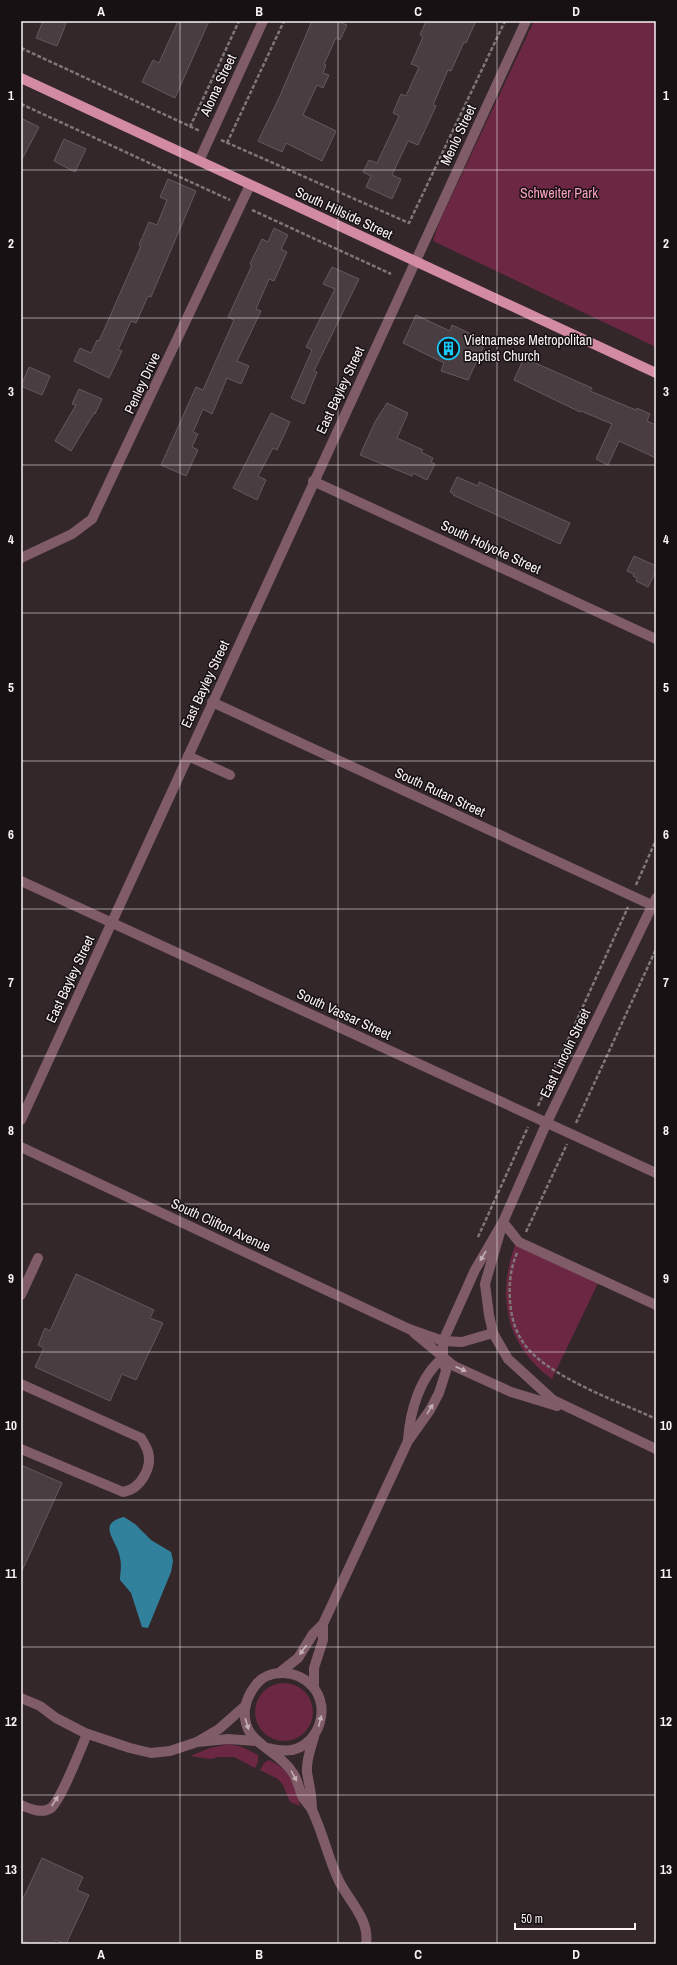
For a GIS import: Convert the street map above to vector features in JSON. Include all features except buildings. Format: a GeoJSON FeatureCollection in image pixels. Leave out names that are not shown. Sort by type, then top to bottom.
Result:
{"type":"FeatureCollection","features":[{"type":"Feature","properties":{"kind":"main road","name":"South Hillside Street"},"geometry":{"type":"LineString","coordinates":[[21,78],[656,373]]}},
{"type":"Feature","properties":{"kind":"street","name":"Aloma Street"},"geometry":{"type":"LineString","coordinates":[[199,161],[263,21]]}},
{"type":"Feature","properties":{"kind":"street","name":"Menlo Street"},"geometry":{"type":"LineString","coordinates":[[415,261],[526,21]]}},
{"type":"Feature","properties":{"kind":"street","name":"Penley Drive"},"geometry":{"type":"LineString","coordinates":[[21,558],[72,534],[92,519],[250,185]]}},
{"type":"Feature","properties":{"kind":"street","name":"East Bayley Street"},"geometry":{"type":"LineString","coordinates":[[21,1120],[415,261]]}},
{"type":"Feature","properties":{"kind":"street","name":"South Holyoke Street"},"geometry":{"type":"LineString","coordinates":[[314,481],[656,639]]}},
{"type":"Feature","properties":{"kind":"street","name":"South Rutan Street"},"geometry":{"type":"LineString","coordinates":[[212,702],[632,896],[655,903]]}},
{"type":"Feature","properties":{"kind":"street"},"geometry":{"type":"LineString","coordinates":[[188,756],[230,775]]}},
{"type":"Feature","properties":{"kind":"street","name":"South Vassar Street"},"geometry":{"type":"LineString","coordinates":[[21,881],[656,1173]]}},
{"type":"Feature","properties":{"kind":"street","name":"East Lincoln Street"},"geometry":{"type":"LineString","coordinates":[[408,1441],[430,1410],[439,1393],[446,1371],[443,1358],[443,1341],[475,1270],[503,1222],[547,1122],[655,903]]}},
{"type":"Feature","properties":{"kind":"street","name":"South Clifton Avenue"},"geometry":{"type":"LineString","coordinates":[[21,1147],[408,1329],[443,1341],[462,1342],[493,1333],[508,1359],[553,1400],[656,1449]]}},
{"type":"Feature","properties":{"kind":"street"},"geometry":{"type":"LineString","coordinates":[[503,1222],[522,1243],[656,1305]]}},
{"type":"Feature","properties":{"kind":"street","name":"East Lincoln Street"},"geometry":{"type":"LineString","coordinates":[[493,1333],[489,1315],[486,1284],[503,1222]]}},
{"type":"Feature","properties":{"kind":"street"},"geometry":{"type":"LineString","coordinates":[[21,1295],[38,1258]]}},
{"type":"Feature","properties":{"kind":"street","name":"South Clifton Avenue"},"geometry":{"type":"LineString","coordinates":[[408,1329],[454,1366],[511,1392],[580,1413]]}},
{"type":"Feature","properties":{"kind":"street"},"geometry":{"type":"LineString","coordinates":[[279,1673],[298,1658],[313,1634],[323,1624],[408,1441],[409,1423],[414,1405],[428,1375],[435,1364],[443,1358]]}},
{"type":"Feature","properties":{"kind":"street"},"geometry":{"type":"LineString","coordinates":[[21,1384],[141,1438],[147,1449],[148,1467],[136,1487],[130,1491],[122,1492],[21,1449]]}},
{"type":"Feature","properties":{"kind":"street"},"geometry":{"type":"LineString","coordinates":[[314,1687],[314,1668],[323,1640],[323,1624]]}},
{"type":"Feature","properties":{"kind":"street"},"geometry":{"type":"LineString","coordinates":[[312,1810],[303,1798],[294,1773],[286,1763],[257,1741],[249,1731],[245,1719],[245,1706],[249,1694],[256,1684],[267,1676],[279,1673],[292,1674],[304,1679],[314,1687],[320,1698],[322,1711],[320,1724],[314,1735],[308,1760],[312,1810],[339,1882],[364,1923],[366,1944]]}},
{"type":"Feature","properties":{"kind":"street"},"geometry":{"type":"LineString","coordinates":[[21,1698],[40,1706],[56,1718],[87,1734],[124,1747],[151,1753],[170,1751],[197,1742],[219,1729],[245,1706]]}},
{"type":"Feature","properties":{"kind":"street"},"geometry":{"type":"LineString","coordinates":[[21,1805],[40,1811],[51,1808],[58,1797],[87,1734]]}},
{"type":"Feature","properties":{"kind":"street"},"geometry":{"type":"LineString","coordinates":[[268,1748],[281,1751],[293,1750],[305,1744],[314,1735]]}},
{"type":"Feature","properties":{"kind":"street"},"geometry":{"type":"LineString","coordinates":[[197,1742],[228,1739],[257,1741]]}},
{"type":"Feature","properties":{"kind":"path"},"geometry":{"type":"LineString","coordinates":[[190,127],[239,21]]}},
{"type":"Feature","properties":{"kind":"path"},"geometry":{"type":"LineString","coordinates":[[227,143],[284,21]]}},
{"type":"Feature","properties":{"kind":"path"},"geometry":{"type":"LineString","coordinates":[[21,48],[190,127],[409,223],[505,21]]}},
{"type":"Feature","properties":{"kind":"path"},"geometry":{"type":"LineString","coordinates":[[21,104],[391,274]]}},
{"type":"Feature","properties":{"kind":"path"},"geometry":{"type":"LineString","coordinates":[[478,1238],[625,917],[632,896],[656,840]]}},
{"type":"Feature","properties":{"kind":"path"},"geometry":{"type":"LineString","coordinates":[[656,949],[516,1256],[509,1284],[511,1313],[521,1339],[537,1357],[562,1375],[656,1419]]}},
{"type":"Feature","properties":{"kind":"green space","name":"Schweiter Park"},"geometry":{"type":"Polygon","coordinates":[[[534,21],[656,21],[656,347],[433,241],[438,225],[534,21]]]}},
{"type":"Feature","properties":{"kind":"green space"},"geometry":{"type":"Polygon","coordinates":[[[517,1240],[600,1279],[552,1379],[536,1365],[523,1350],[514,1334],[509,1316],[506,1298],[507,1279],[517,1240]]]}},
{"type":"Feature","properties":{"kind":"green space"},"geometry":{"type":"Polygon","coordinates":[[[284,1683],[295,1685],[308,1696],[311,1701],[313,1712],[311,1723],[300,1736],[295,1739],[284,1741],[273,1739],[260,1728],[257,1723],[255,1712],[257,1701],[268,1688],[273,1685],[284,1683]]]}},
{"type":"Feature","properties":{"kind":"green space"},"geometry":{"type":"Polygon","coordinates":[[[229,1744],[242,1747],[258,1755],[258,1762],[255,1768],[234,1757],[218,1757],[211,1759],[190,1756],[210,1748],[229,1744]]]}},
{"type":"Feature","properties":{"kind":"green space"},"geometry":{"type":"Polygon","coordinates":[[[269,1760],[277,1764],[291,1778],[300,1806],[290,1802],[283,1785],[278,1779],[260,1770],[264,1763],[269,1760]]]}},
{"type":"Feature","properties":{"kind":"water"},"geometry":{"type":"Polygon","coordinates":[[[124,1517],[135,1524],[151,1540],[171,1552],[173,1561],[171,1572],[148,1628],[142,1627],[131,1593],[120,1580],[121,1561],[110,1534],[109,1529],[111,1524],[115,1520],[124,1517]]]}},
{"type":"Feature","properties":{"kind":"place","name":"Vietnamese Metropolitan Baptist Church"},"geometry":{"type":"Point","coordinates":[448,348]}}]}
